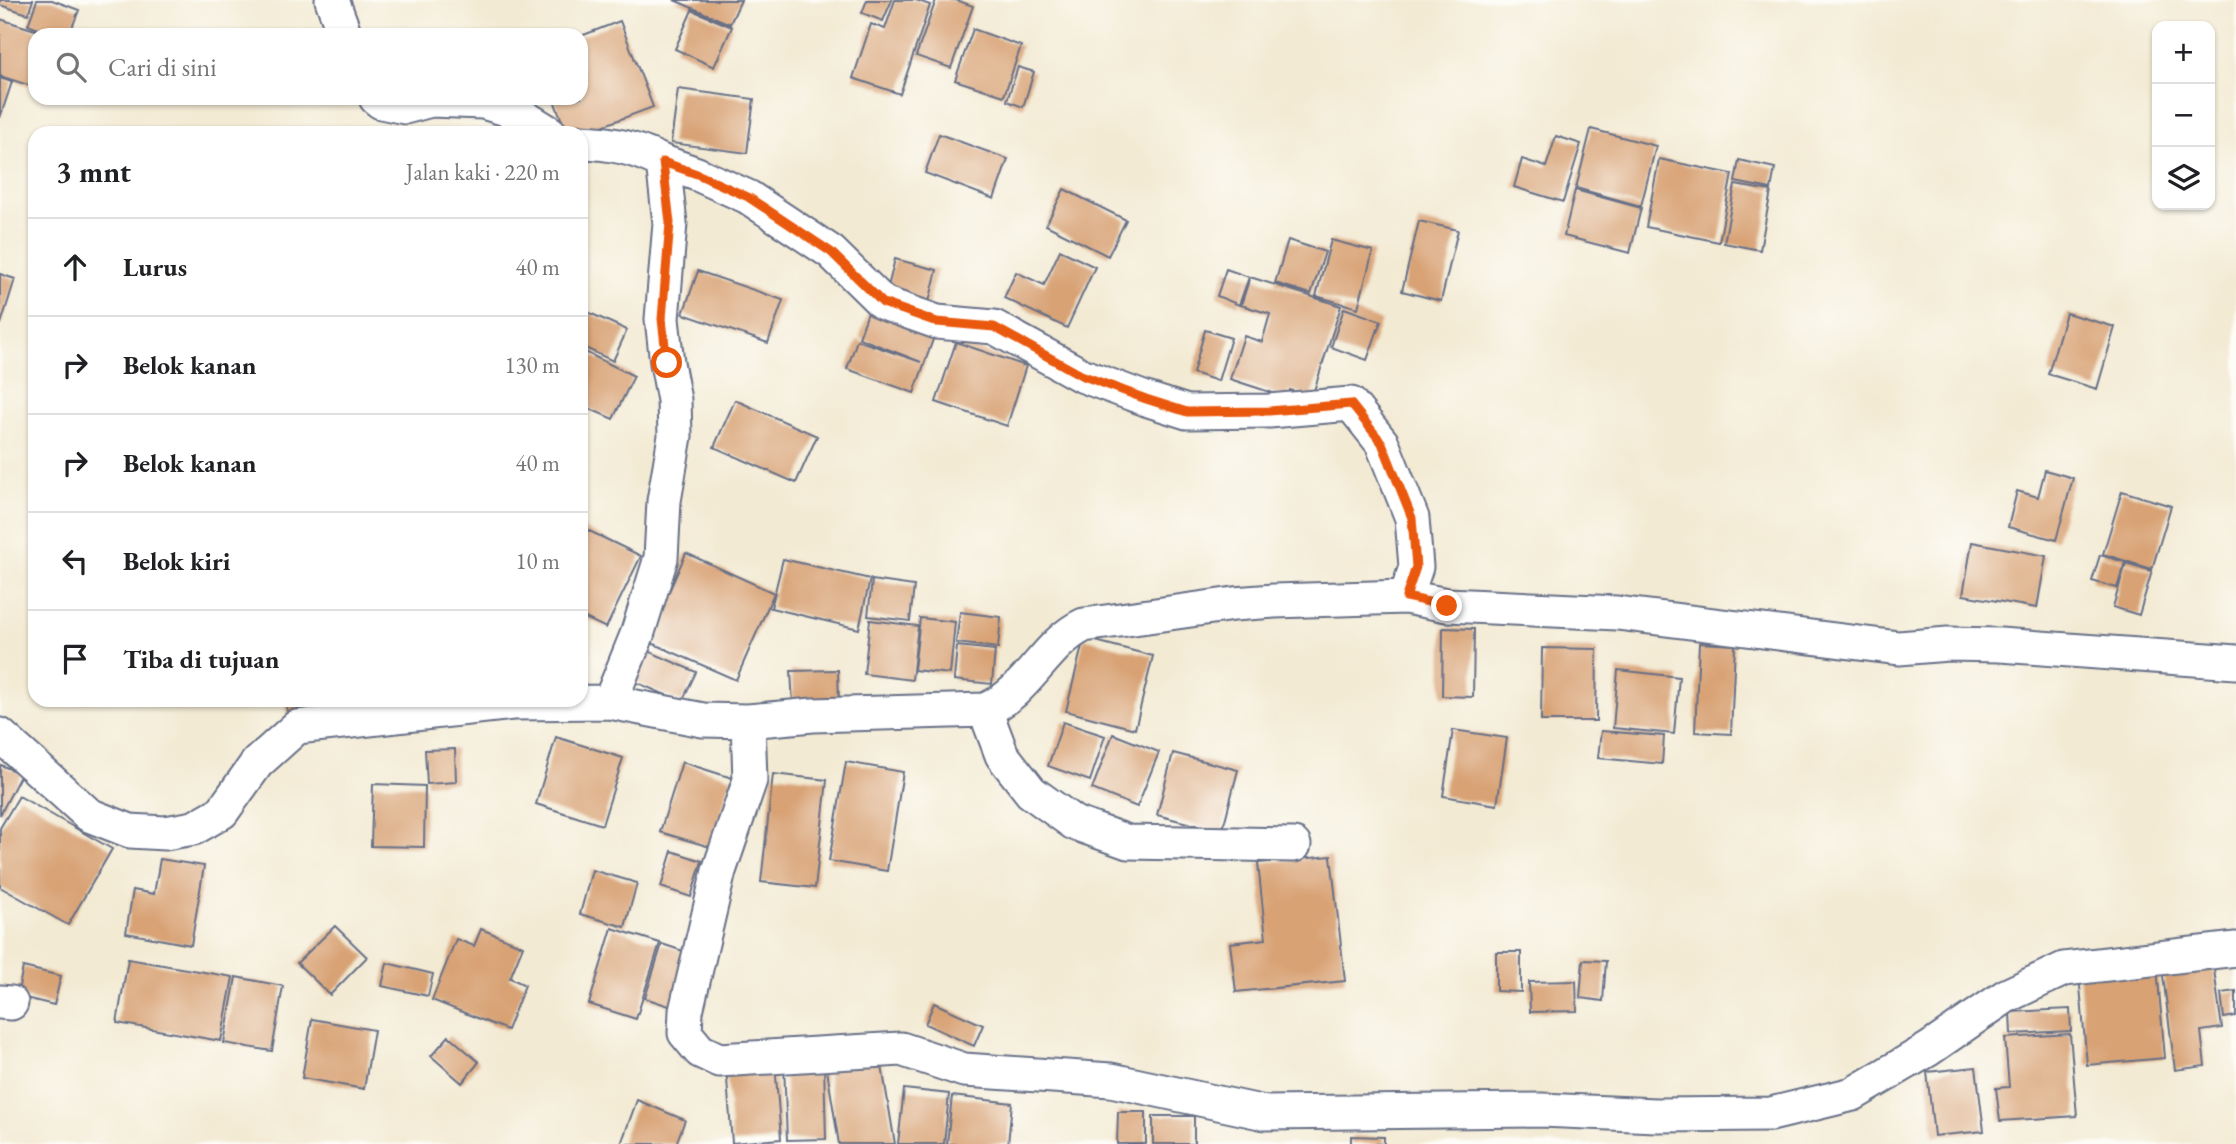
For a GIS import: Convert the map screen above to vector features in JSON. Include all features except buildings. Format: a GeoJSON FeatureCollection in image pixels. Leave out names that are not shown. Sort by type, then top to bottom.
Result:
{"type":"FeatureCollection","features":[{"type":"Feature","properties":{"kind":"street"},"geometry":{"type":"LineString","coordinates":[[332,0],[342,28]]}},
{"type":"Feature","properties":{"kind":"street"},"geometry":{"type":"LineString","coordinates":[[493,105],[516,112],[539,126]]}},
{"type":"Feature","properties":{"kind":"street"},"geometry":{"type":"LineString","coordinates":[[588,142],[610,143],[638,150],[748,197],[831,252],[883,303],[937,322],[994,327],[1081,375],[1146,399],[1187,412],[1269,411],[1351,404],[1382,443],[1412,518],[1416,567],[1406,597]]}},
{"type":"Feature","properties":{"kind":"street"},"geometry":{"type":"LineString","coordinates":[[610,702],[637,635],[661,558],[664,501],[675,436],[674,400],[662,319],[670,223],[663,162]]}},
{"type":"Feature","properties":{"kind":"street"},"geometry":{"type":"LineString","coordinates":[[588,702],[610,702],[703,720],[748,721],[813,715],[985,710],[1000,705],[1010,697],[1066,636],[1084,625],[1234,604],[1406,597],[1447,606],[1617,612],[1899,648],[1948,644],[2000,645],[2236,662]]}},
{"type":"Feature","properties":{"kind":"street"},"geometry":{"type":"LineString","coordinates":[[0,736],[89,815],[130,831],[165,833],[194,828],[222,812],[257,763],[297,727],[477,707]]}},
{"type":"Feature","properties":{"kind":"street"},"geometry":{"type":"LineString","coordinates":[[985,710],[1002,755],[1031,792],[1074,823],[1128,842],[1294,845]]}},
{"type":"Feature","properties":{"kind":"street"},"geometry":{"type":"LineString","coordinates":[[748,721],[750,780],[719,871],[686,1011],[685,1033],[700,1051],[719,1060],[901,1049],[964,1070],[1111,1080],[1265,1113],[1541,1110],[1656,1115],[1771,1114],[1853,1094],[1929,1049],[2006,996],[2064,969],[2236,949]]}},
{"type":"Feature","properties":{"kind":"route"},"geometry":{"type":"LineString","coordinates":[[667,363],[662,319],[670,223],[663,162],[748,197],[831,252],[883,303],[937,322],[994,327],[1081,375],[1146,399],[1187,412],[1269,411],[1351,404],[1382,443],[1412,518],[1416,567],[1406,597],[1447,606]]}}]}
